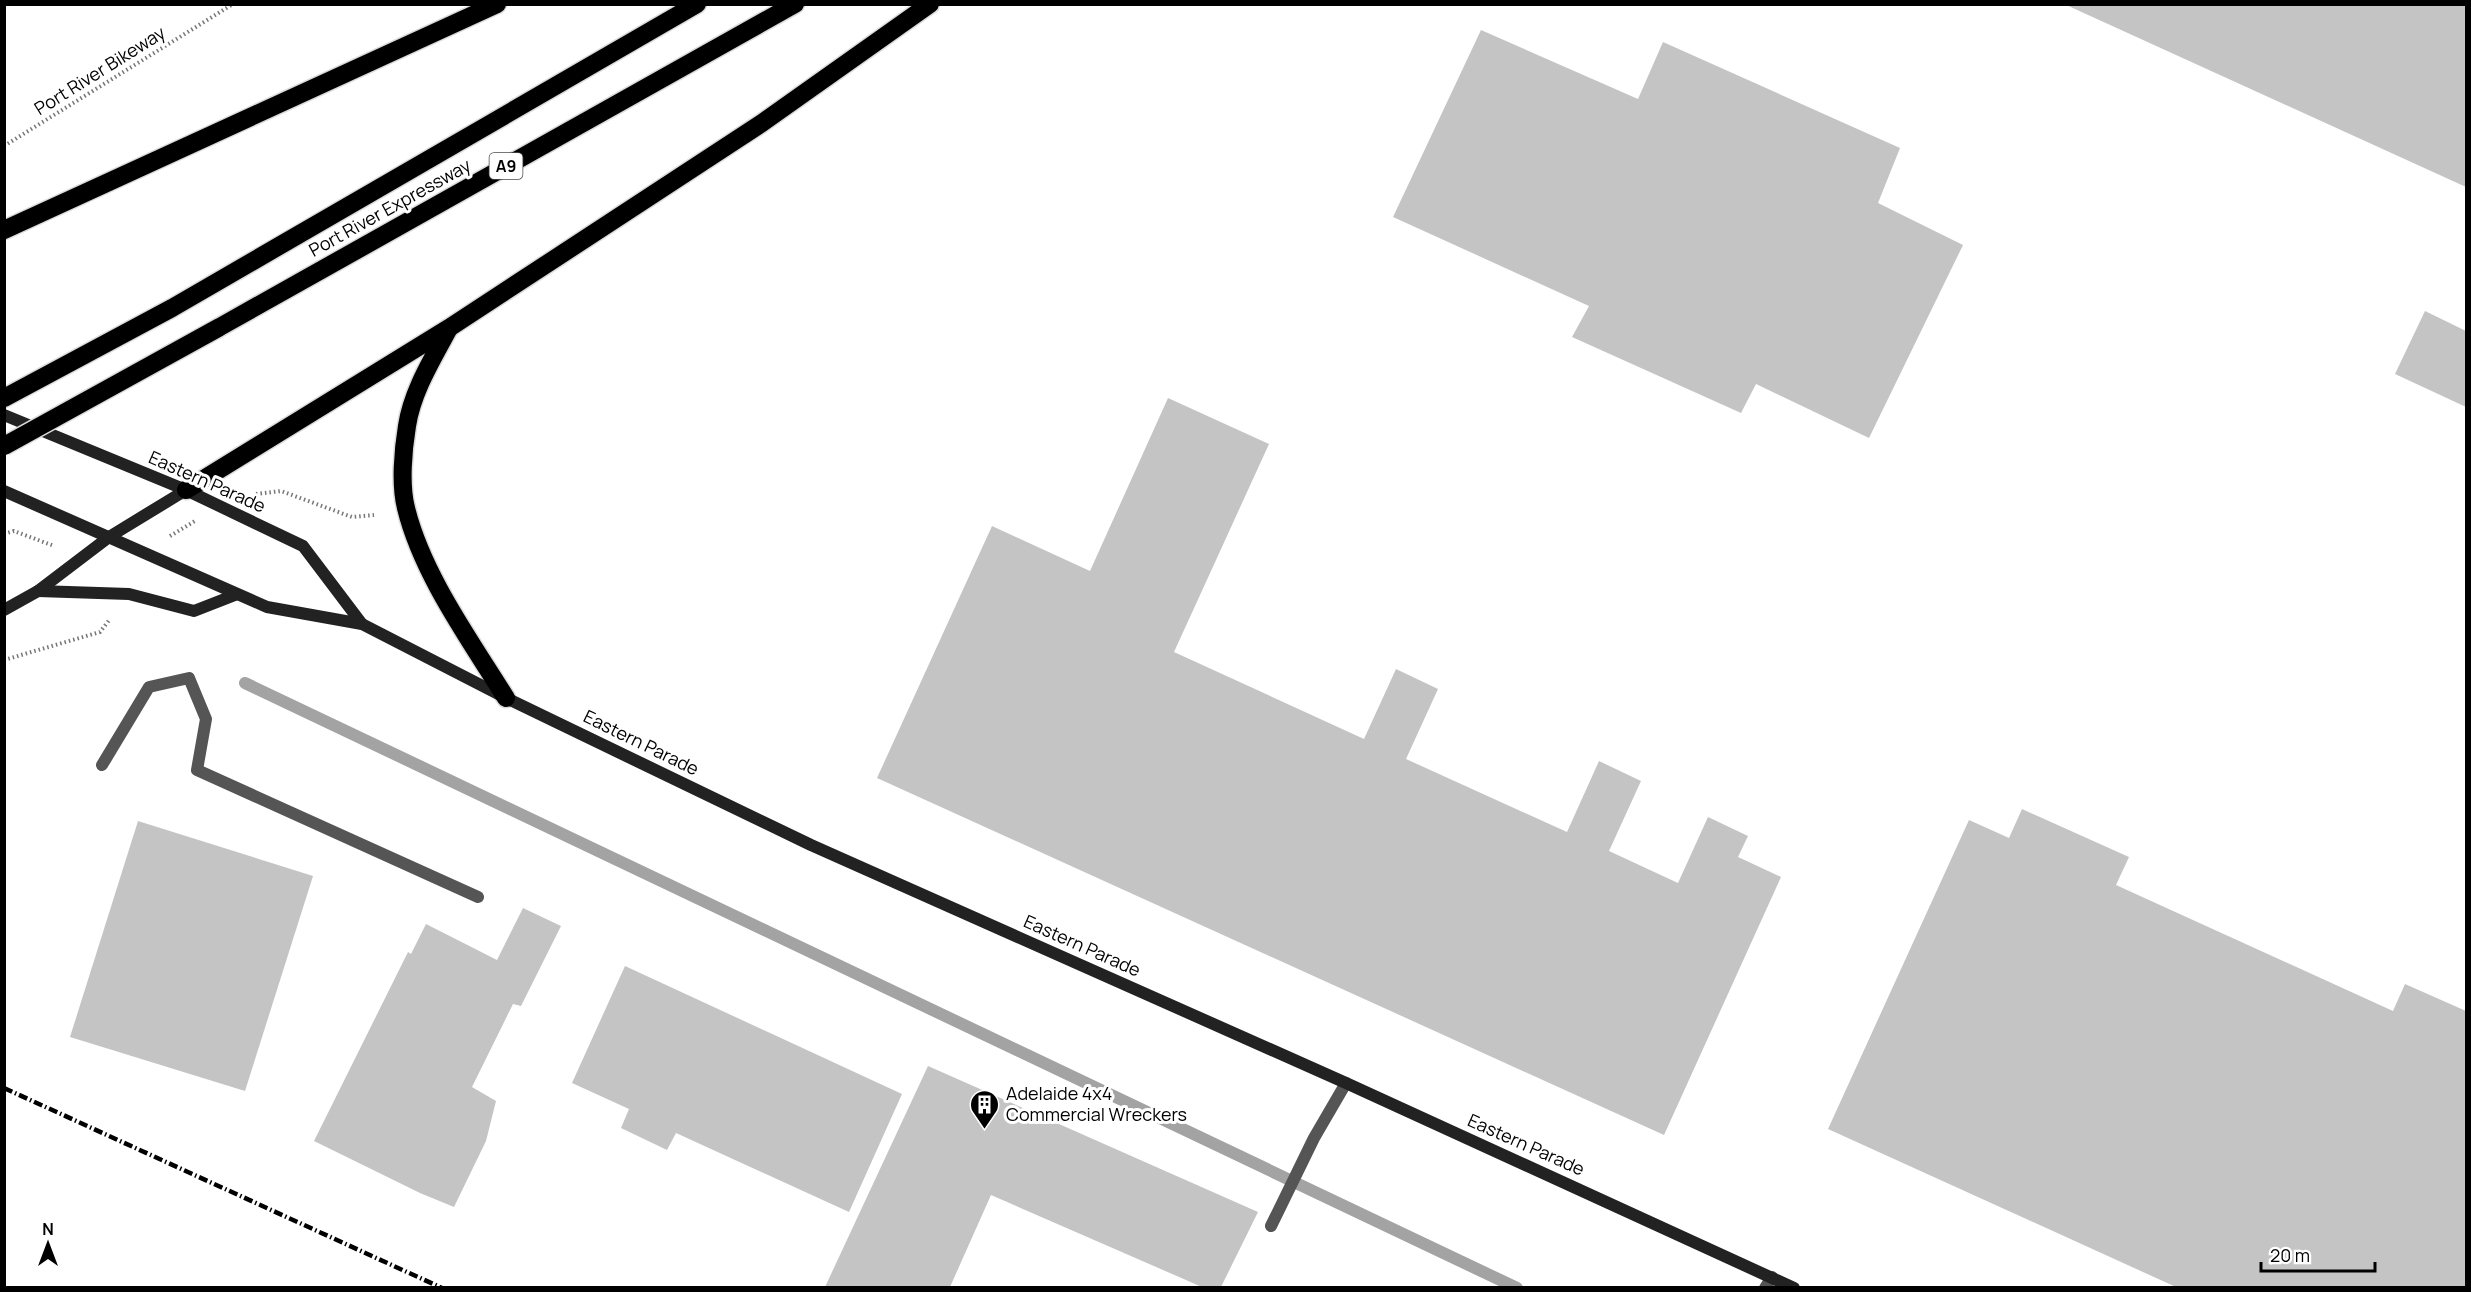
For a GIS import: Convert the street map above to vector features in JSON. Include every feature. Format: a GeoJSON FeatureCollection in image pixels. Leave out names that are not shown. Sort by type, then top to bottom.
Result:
{"type":"FeatureCollection","features":[{"type":"Feature","properties":{"kind":"highway"},"geometry":{"type":"LineString","coordinates":[[4,230],[497,4]]}},
{"type":"Feature","properties":{"kind":"highway","name":"Port River Expressway"},"geometry":{"type":"LineString","coordinates":[[4,398],[172,308],[697,4]]}},
{"type":"Feature","properties":{"kind":"highway","name":"Port River Expressway"},"geometry":{"type":"LineString","coordinates":[[4,446],[795,4]]}},
{"type":"Feature","properties":{"kind":"highway"},"geometry":{"type":"LineString","coordinates":[[186,490],[449,328],[762,123],[930,4]]}},
{"type":"Feature","properties":{"kind":"highway"},"geometry":{"type":"LineString","coordinates":[[449,328],[422,378],[407,426],[406,507],[421,551],[436,580],[506,698]]}},
{"type":"Feature","properties":{"kind":"main road","name":"Eastern Parade"},"geometry":{"type":"LineString","coordinates":[[4,415],[186,490],[303,546],[362,624]]}},
{"type":"Feature","properties":{"kind":"main road"},"geometry":{"type":"LineString","coordinates":[[4,610],[38,591],[109,537],[186,490]]}},
{"type":"Feature","properties":{"kind":"main road","name":"Eastern Parade"},"geometry":{"type":"LineString","coordinates":[[4,491],[267,607],[362,624],[506,698],[811,845],[1346,1083],[1769,1282],[1794,1287]]}},
{"type":"Feature","properties":{"kind":"main road"},"geometry":{"type":"LineString","coordinates":[[38,591],[129,594],[194,611],[236,595]]}},
{"type":"Feature","properties":{"kind":"lane"},"geometry":{"type":"LineString","coordinates":[[102,765],[148,687],[189,678],[206,719],[197,770],[478,897]]}},
{"type":"Feature","properties":{"kind":"lane"},"geometry":{"type":"LineString","coordinates":[[1271,1226],[1314,1138],[1346,1083]]}},
{"type":"Feature","properties":{"kind":"path","name":"Port River Bikeway"},"geometry":{"type":"LineString","coordinates":[[4,146],[233,4]]}},
{"type":"Feature","properties":{"kind":"path"},"geometry":{"type":"LineString","coordinates":[[253,494],[281,491],[352,517],[374,515]]}},
{"type":"Feature","properties":{"kind":"path"},"geometry":{"type":"LineString","coordinates":[[165,539],[203,516]]}},
{"type":"Feature","properties":{"kind":"path"},"geometry":{"type":"LineString","coordinates":[[4,534],[14,531],[32,537]]}},
{"type":"Feature","properties":{"kind":"path"},"geometry":{"type":"LineString","coordinates":[[4,660],[100,632],[114,614]]}},
{"type":"Feature","properties":{"kind":"building"},"geometry":{"type":"Polygon","coordinates":[[[2064,4],[2466,4],[2466,187],[2064,4]]]}},
{"type":"Feature","properties":{"kind":"building"},"geometry":{"type":"Polygon","coordinates":[[[1481,30],[1638,99],[1663,42],[1900,148],[1878,203],[1963,245],[1869,438],[1756,384],[1741,413],[1572,337],[1589,306],[1393,217],[1481,30]]]}},
{"type":"Feature","properties":{"kind":"building"},"geometry":{"type":"Polygon","coordinates":[[[2425,311],[2466,331],[2466,407],[2395,374],[2425,311]]]}},
{"type":"Feature","properties":{"kind":"building"},"geometry":{"type":"Polygon","coordinates":[[[1168,398],[1269,444],[1174,652],[1364,739],[1396,669],[1438,689],[1406,759],[1567,832],[1599,761],[1641,781],[1609,851],[1678,883],[1708,817],[1748,836],[1738,857],[1781,877],[1664,1135],[877,778],[992,526],[1090,571],[1168,398]]]}},
{"type":"Feature","properties":{"kind":"building"},"geometry":{"type":"Polygon","coordinates":[[[2022,809],[2129,857],[2116,885],[2393,1011],[2405,984],[2466,1011],[2466,1287],[2176,1287],[1828,1129],[1969,820],[2009,838],[2022,809]]]}},
{"type":"Feature","properties":{"kind":"building"},"geometry":{"type":"Polygon","coordinates":[[[138,821],[313,876],[245,1091],[70,1037],[138,821]]]}},
{"type":"Feature","properties":{"kind":"building"},"geometry":{"type":"Polygon","coordinates":[[[523,908],[561,926],[521,1006],[513,1004],[472,1087],[496,1101],[486,1141],[454,1207],[420,1193],[314,1141],[408,952],[411,954],[426,924],[497,960],[523,908]]]}},
{"type":"Feature","properties":{"kind":"building"},"geometry":{"type":"Polygon","coordinates":[[[625,966],[902,1094],[849,1212],[676,1133],[667,1150],[621,1128],[629,1109],[572,1083],[625,966]]]}},
{"type":"Feature","properties":{"kind":"building","name":"Adelaide 4x4 Commercial Wreckers"},"geometry":{"type":"Polygon","coordinates":[[[928,1066],[1258,1212],[1221,1287],[1202,1287],[991,1195],[950,1287],[825,1287],[928,1066]]]}},
{"type":"Feature","properties":{"kind":"waterway"},"geometry":{"type":"LineString","coordinates":[[245,683],[1517,1288]]}},
{"type":"Feature","properties":{"kind":"railway"},"geometry":{"type":"LineString","coordinates":[[4,1088],[442,1288]]}},
{"type":"Feature","properties":{"kind":"place","name":"Adelaide 4x4 Commercial Wreckers"},"geometry":{"type":"Point","coordinates":[985,1130]}}]}
